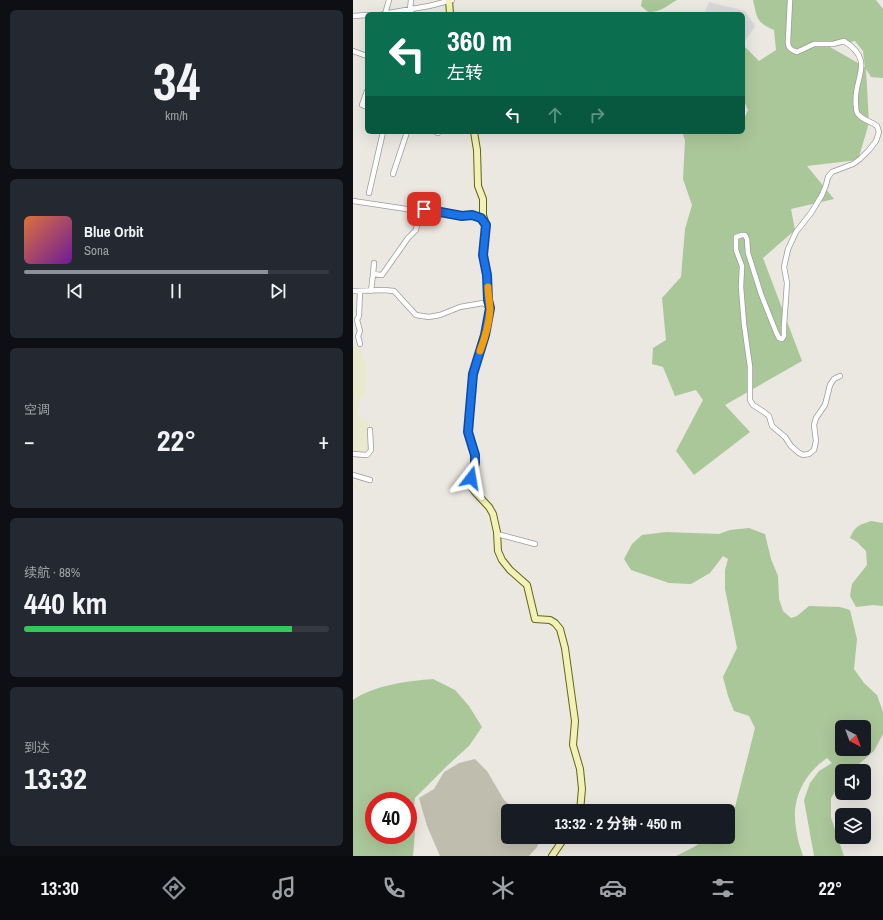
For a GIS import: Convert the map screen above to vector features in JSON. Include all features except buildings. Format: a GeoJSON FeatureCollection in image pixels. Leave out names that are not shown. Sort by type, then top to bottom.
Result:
{"type":"FeatureCollection","features":[{"type":"Feature","properties":{"kind":"street"},"geometry":{"type":"LineString","coordinates":[[385,12],[389,0]]}},
{"type":"Feature","properties":{"kind":"street"},"geometry":{"type":"LineString","coordinates":[[411,0],[411,12],[450,0],[450,12]]}},
{"type":"Feature","properties":{"kind":"street"},"geometry":{"type":"LineString","coordinates":[[790,0],[788,46],[791,50],[797,52],[814,44],[833,44],[844,41],[859,53],[861,71],[856,89],[855,101],[857,111],[859,115],[877,126],[879,132],[876,140],[860,159],[853,164],[832,172],[828,177],[827,185],[811,213],[796,232],[788,249],[784,267],[787,284],[784,336],[782,339],[779,338],[765,306],[748,253],[747,239],[745,235],[736,237],[736,250],[742,266],[741,287],[750,368],[750,400],[753,405],[769,416],[772,426],[785,436],[791,446],[803,455],[809,454],[815,450],[816,441],[814,425],[816,418],[825,405],[830,385],[834,378],[839,376]]}},
{"type":"Feature","properties":{"kind":"street"},"geometry":{"type":"LineString","coordinates":[[353,16],[365,15]]}},
{"type":"Feature","properties":{"kind":"street"},"geometry":{"type":"LineString","coordinates":[[353,51],[365,55]]}},
{"type":"Feature","properties":{"kind":"street"},"geometry":{"type":"LineString","coordinates":[[365,97],[362,105],[365,106]]}},
{"type":"Feature","properties":{"kind":"street"},"geometry":{"type":"LineString","coordinates":[[369,193],[383,134]]}},
{"type":"Feature","properties":{"kind":"street"},"geometry":{"type":"LineString","coordinates":[[393,174],[406,134]]}},
{"type":"Feature","properties":{"kind":"street"},"geometry":{"type":"LineString","coordinates":[[474,134],[477,150],[478,186],[483,199],[483,215],[486,225],[483,255],[487,275],[488,300],[490,308],[485,335],[473,374],[468,432],[475,455],[471,486],[493,514],[497,534],[498,551],[502,560],[510,570],[527,585],[535,619],[550,620],[560,629],[565,648],[575,721],[573,745],[580,769],[582,789],[581,804]]}},
{"type":"Feature","properties":{"kind":"street"},"geometry":{"type":"LineString","coordinates":[[353,201],[413,210],[424,209],[462,216],[472,215],[481,218],[486,225]]}},
{"type":"Feature","properties":{"kind":"street"},"geometry":{"type":"LineString","coordinates":[[373,274],[382,274],[415,230],[424,209]]}},
{"type":"Feature","properties":{"kind":"street"},"geometry":{"type":"LineString","coordinates":[[371,291],[375,263]]}},
{"type":"Feature","properties":{"kind":"street"},"geometry":{"type":"LineString","coordinates":[[353,291],[394,291],[416,315],[429,317],[440,316],[460,307],[483,303],[490,308]]}},
{"type":"Feature","properties":{"kind":"street"},"geometry":{"type":"LineString","coordinates":[[360,291],[359,316],[357,320],[360,331],[358,336],[361,344]]}},
{"type":"Feature","properties":{"kind":"street"},"geometry":{"type":"LineString","coordinates":[[353,454],[367,455],[371,450],[370,430]]}},
{"type":"Feature","properties":{"kind":"street"},"geometry":{"type":"LineString","coordinates":[[353,475],[370,480]]}},
{"type":"Feature","properties":{"kind":"street"},"geometry":{"type":"LineString","coordinates":[[497,534],[535,544]]}},
{"type":"Feature","properties":{"kind":"street"},"geometry":{"type":"LineString","coordinates":[[552,856],[560,844]]}},
{"type":"Feature","properties":{"kind":"shaded area"},"geometry":{"type":"Polygon","coordinates":[[[709,2],[745,11],[755,26],[745,41],[745,12],[705,12],[709,2]]]}},
{"type":"Feature","properties":{"kind":"shaded area"},"geometry":{"type":"Polygon","coordinates":[[[475,759],[487,771],[504,800],[509,804],[501,804],[501,844],[538,844],[529,856],[440,856],[427,826],[419,798],[434,789],[444,772],[459,763],[475,759]]]}},
{"type":"Feature","properties":{"kind":"green space"},"geometry":{"type":"Polygon","coordinates":[[[642,0],[677,0],[660,10],[648,12],[641,6],[642,0]]]}},
{"type":"Feature","properties":{"kind":"green space"},"geometry":{"type":"Polygon","coordinates":[[[753,0],[876,0],[883,9],[883,78],[871,77],[866,69],[869,123],[858,160],[807,166],[834,199],[791,209],[795,230],[763,258],[802,361],[725,405],[750,432],[694,475],[676,451],[703,400],[696,390],[675,396],[663,367],[652,364],[653,348],[666,340],[662,298],[681,277],[685,229],[692,205],[683,179],[685,140],[683,134],[745,134],[745,117],[748,110],[745,103],[745,47],[759,61],[776,50],[774,30],[761,22],[757,15],[753,0]],[[855,41],[830,47],[865,67],[863,51],[855,41]]]}},
{"type":"Feature","properties":{"kind":"green space"},"geometry":{"type":"Polygon","coordinates":[[[353,344],[360,344],[362,360],[367,361],[365,397],[359,397],[357,418],[368,420],[369,448],[366,453],[353,453],[353,344]]]}},
{"type":"Feature","properties":{"kind":"green space"},"geometry":{"type":"Polygon","coordinates":[[[871,521],[883,523],[883,606],[873,605],[856,607],[850,596],[852,584],[867,565],[866,551],[857,542],[850,538],[858,526],[871,521]]]}},
{"type":"Feature","properties":{"kind":"green space"},"geometry":{"type":"Polygon","coordinates":[[[749,528],[765,534],[771,559],[778,576],[779,599],[783,611],[791,618],[797,616],[809,606],[840,607],[850,610],[857,639],[854,669],[864,683],[877,695],[883,712],[883,734],[871,754],[871,720],[835,720],[835,756],[868,756],[859,764],[835,764],[835,792],[831,798],[831,818],[835,830],[835,844],[840,844],[844,856],[814,856],[804,800],[810,783],[819,771],[832,763],[827,758],[819,764],[806,780],[801,788],[795,807],[797,835],[803,856],[676,856],[698,844],[735,844],[735,807],[755,728],[749,716],[734,711],[723,677],[737,648],[725,589],[725,570],[728,559],[723,556],[710,573],[691,584],[669,583],[631,570],[624,559],[632,544],[642,535],[666,532],[719,534],[730,530],[749,528]]]}},
{"type":"Feature","properties":{"kind":"green space"},"geometry":{"type":"Polygon","coordinates":[[[433,679],[455,690],[469,706],[482,727],[469,746],[417,796],[417,792],[365,792],[365,844],[414,844],[413,856],[353,856],[353,700],[381,687],[433,679]]]}},
{"type":"Feature","properties":{"kind":"slow traffic"},"geometry":{"type":"LineString","coordinates":[[480,351],[485,335],[490,308],[488,300],[488,287]]}},
{"type":"Feature","properties":{"kind":"route"},"geometry":{"type":"LineString","coordinates":[[424,209],[462,216],[472,215],[481,218],[486,225],[483,255],[487,275],[488,300],[490,308],[485,335],[473,374],[468,432],[475,455],[475,463],[471,478]]}}]}
